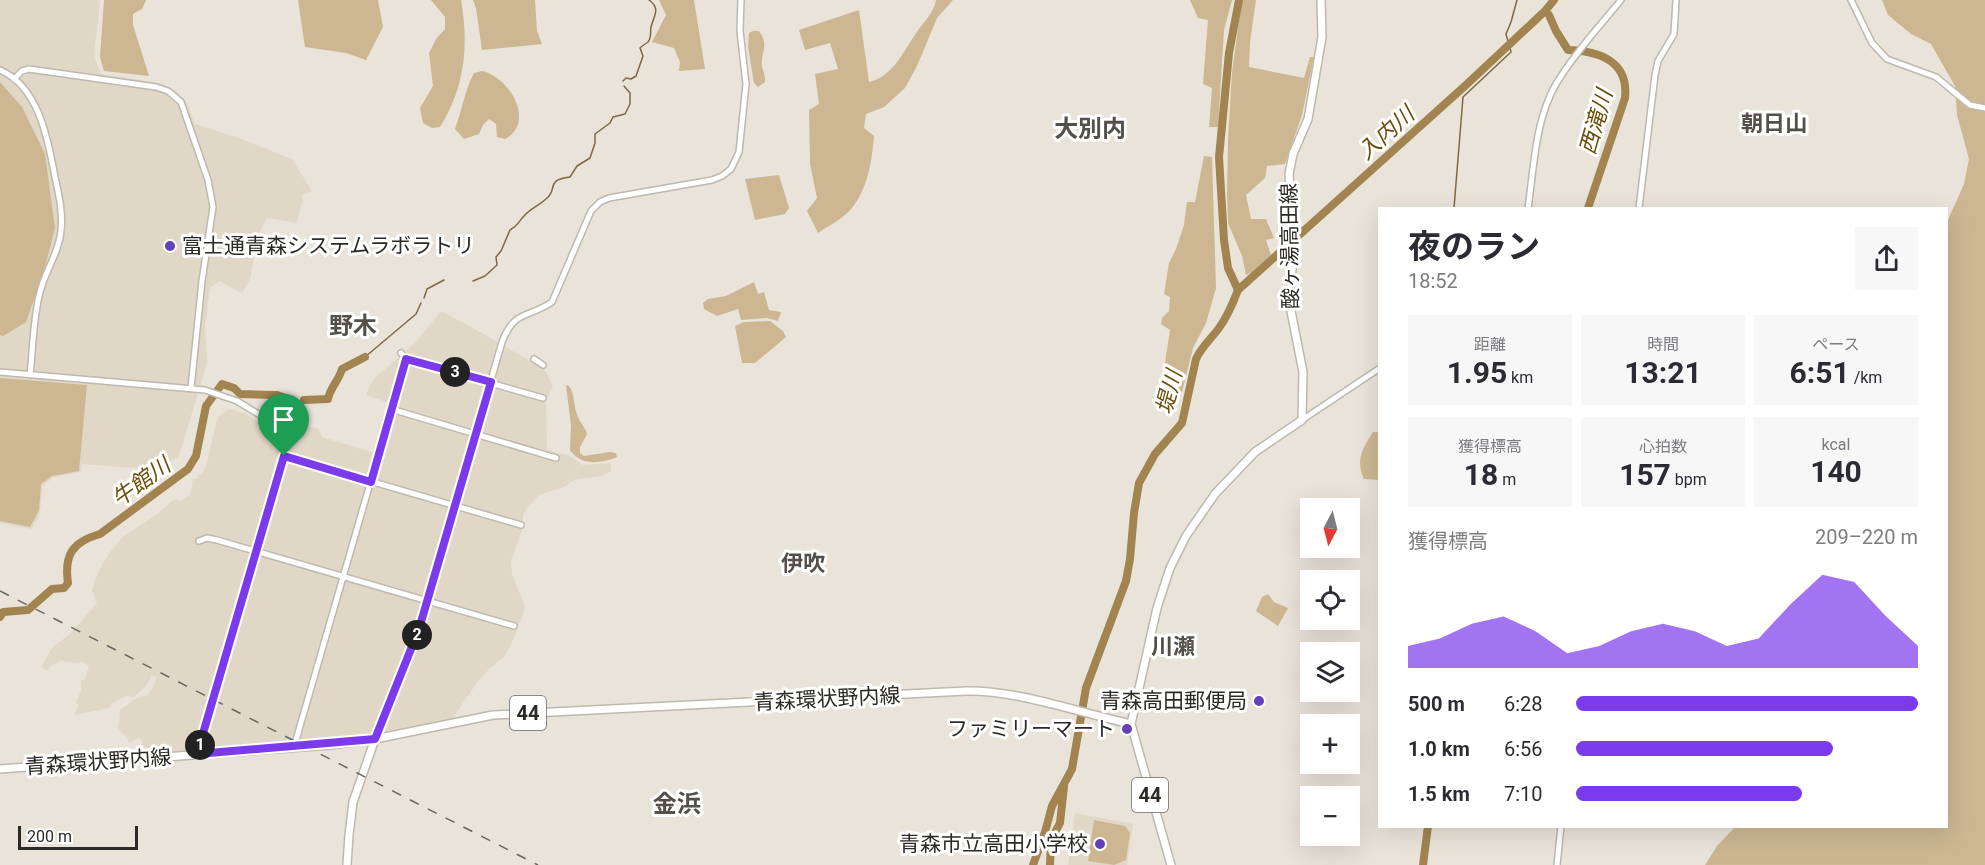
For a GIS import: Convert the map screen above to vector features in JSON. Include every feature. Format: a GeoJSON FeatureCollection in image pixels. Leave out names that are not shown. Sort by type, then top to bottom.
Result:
{"type":"FeatureCollection","features":[{"type":"Feature","properties":{"kind":"main road","name":"酸ヶ湯高田線"},"geometry":{"type":"LineString","coordinates":[[1302,420],[1303,372],[1289,301],[1294,248],[1289,174],[1293,154],[1308,119],[1314,87],[1322,37],[1321,0]]}},
{"type":"Feature","properties":{"kind":"main road"},"geometry":{"type":"LineString","coordinates":[[1131,724],[1157,608],[1170,568],[1190,530],[1215,494],[1237,469],[1255,453],[1302,420]]}},
{"type":"Feature","properties":{"kind":"main road","name":"青森環状野内線"},"geometry":{"type":"LineString","coordinates":[[0,769],[375,739],[493,715],[984,691],[1131,724]]}},
{"type":"Feature","properties":{"kind":"main road","name":"44"},"geometry":{"type":"LineString","coordinates":[[1131,724],[1171,865]]}},
{"type":"Feature","properties":{"kind":"main road"},"geometry":{"type":"LineString","coordinates":[[348,865],[353,802],[375,739]]}},
{"type":"Feature","properties":{"kind":"street"},"geometry":{"type":"LineString","coordinates":[[375,739],[413,649],[502,342],[510,324],[519,317],[548,305],[555,297],[595,206],[609,198],[712,180],[727,172],[735,163],[739,152],[746,84],[740,31],[741,0]]}},
{"type":"Feature","properties":{"kind":"street"},"geometry":{"type":"LineString","coordinates":[[1528,207],[1536,147],[1546,107],[1556,84],[1621,0]]}},
{"type":"Feature","properties":{"kind":"street"},"geometry":{"type":"LineString","coordinates":[[1639,207],[1655,75],[1658,61],[1674,34],[1676,0]]}},
{"type":"Feature","properties":{"kind":"street"},"geometry":{"type":"LineString","coordinates":[[1851,0],[1872,43],[1883,56],[1894,63],[1936,77],[1970,105],[1985,108]]}},
{"type":"Feature","properties":{"kind":"street"},"geometry":{"type":"LineString","coordinates":[[14,79],[22,71],[29,69],[156,87],[168,91],[181,102],[208,180],[213,207],[202,281],[191,388]]}},
{"type":"Feature","properties":{"kind":"street"},"geometry":{"type":"LineString","coordinates":[[0,70],[26,91],[40,118],[51,153],[62,218],[57,251],[40,291],[30,375]]}},
{"type":"Feature","properties":{"kind":"street"},"geometry":{"type":"LineString","coordinates":[[401,353],[406,359],[543,398]]}},
{"type":"Feature","properties":{"kind":"street"},"geometry":{"type":"LineString","coordinates":[[294,747],[406,359]]}},
{"type":"Feature","properties":{"kind":"street"},"geometry":{"type":"LineString","coordinates":[[534,360],[543,365]]}},
{"type":"Feature","properties":{"kind":"street"},"geometry":{"type":"LineString","coordinates":[[1302,420],[1378,369]]}},
{"type":"Feature","properties":{"kind":"street"},"geometry":{"type":"LineString","coordinates":[[0,372],[205,390],[246,406],[286,431],[288,441],[284,456],[197,754]]}},
{"type":"Feature","properties":{"kind":"street"},"geometry":{"type":"LineString","coordinates":[[391,409],[556,458]]}},
{"type":"Feature","properties":{"kind":"street"},"geometry":{"type":"LineString","coordinates":[[284,456],[521,525]]}},
{"type":"Feature","properties":{"kind":"street"},"geometry":{"type":"LineString","coordinates":[[199,541],[207,538],[215,539],[514,626]]}},
{"type":"Feature","properties":{"kind":"street"},"geometry":{"type":"LineString","coordinates":[[1557,865],[1561,828]]}},
{"type":"Feature","properties":{"kind":"shaded area"},"geometry":{"type":"Polygon","coordinates":[[[0,0],[100,0],[94,56],[101,74],[160,83],[174,89],[186,101],[195,124],[292,159],[312,191],[302,195],[303,204],[297,223],[267,218],[251,248],[254,257],[250,280],[242,293],[219,281],[210,288],[205,325],[207,363],[179,456],[168,463],[149,469],[82,464],[81,472],[53,477],[43,486],[39,517],[31,529],[0,523],[0,0]]]}},
{"type":"Feature","properties":{"kind":"shaded area"},"geometry":{"type":"Polygon","coordinates":[[[104,0],[146,0],[142,9],[133,14],[133,25],[149,76],[104,71],[100,57],[104,0]]]}},
{"type":"Feature","properties":{"kind":"shaded area"},"geometry":{"type":"Polygon","coordinates":[[[298,0],[378,0],[383,27],[366,60],[346,53],[305,47],[298,0]]]}},
{"type":"Feature","properties":{"kind":"shaded area"},"geometry":{"type":"Polygon","coordinates":[[[431,0],[461,0],[465,33],[463,66],[455,97],[440,127],[432,128],[423,123],[420,108],[433,86],[429,53],[436,39],[445,29],[445,17],[431,0]]]}},
{"type":"Feature","properties":{"kind":"shaded area"},"geometry":{"type":"Polygon","coordinates":[[[473,0],[535,0],[537,31],[542,44],[482,50],[473,0]]]}},
{"type":"Feature","properties":{"kind":"shaded area"},"geometry":{"type":"Polygon","coordinates":[[[659,0],[694,0],[705,69],[679,71],[680,62],[674,48],[652,42],[666,15],[659,0]]]}},
{"type":"Feature","properties":{"kind":"shaded area"},"geometry":{"type":"Polygon","coordinates":[[[936,0],[953,0],[937,18],[905,88],[884,107],[866,114],[864,128],[874,136],[870,164],[862,192],[849,212],[818,233],[807,211],[817,198],[810,164],[809,110],[819,104],[815,74],[838,69],[830,43],[805,50],[799,30],[859,10],[869,82],[885,75],[897,62],[931,13],[936,0]]]}},
{"type":"Feature","properties":{"kind":"shaded area"},"geometry":{"type":"Polygon","coordinates":[[[1190,0],[1232,0],[1224,30],[1218,127],[1209,127],[1212,88],[1203,84],[1208,20],[1198,18],[1190,0]]]}},
{"type":"Feature","properties":{"kind":"shaded area"},"geometry":{"type":"Polygon","coordinates":[[[1242,0],[1256,0],[1249,67],[1304,78],[1310,57],[1314,57],[1302,115],[1285,164],[1267,166],[1265,178],[1246,195],[1251,219],[1266,219],[1274,238],[1266,240],[1271,255],[1246,275],[1242,256],[1228,223],[1227,194],[1232,72],[1242,0]]]}},
{"type":"Feature","properties":{"kind":"shaded area"},"geometry":{"type":"Polygon","coordinates":[[[1882,0],[1985,0],[1985,865],[1705,865],[1717,846],[1734,828],[1948,828],[1948,220],[1964,184],[1969,159],[1957,115],[1955,86],[1931,44],[1911,34],[1888,15],[1882,0]]]}},
{"type":"Feature","properties":{"kind":"shaded area"},"geometry":{"type":"Polygon","coordinates":[[[759,31],[764,41],[762,67],[765,82],[758,87],[754,83],[748,47],[749,33],[759,31]]]}},
{"type":"Feature","properties":{"kind":"shaded area"},"geometry":{"type":"Polygon","coordinates":[[[482,71],[502,82],[516,101],[519,112],[518,122],[514,132],[505,139],[497,137],[496,124],[489,119],[479,134],[464,139],[455,129],[474,73],[482,71]]]}},
{"type":"Feature","properties":{"kind":"shaded area"},"geometry":{"type":"Polygon","coordinates":[[[0,82],[22,107],[45,154],[55,228],[44,271],[26,322],[3,336],[0,335],[0,82]]]}},
{"type":"Feature","properties":{"kind":"shaded area"},"geometry":{"type":"Polygon","coordinates":[[[1204,156],[1212,157],[1216,288],[1206,323],[1193,348],[1181,396],[1161,389],[1170,330],[1161,324],[1162,318],[1169,311],[1170,297],[1164,294],[1169,263],[1184,225],[1187,202],[1195,202],[1204,156]]]}},
{"type":"Feature","properties":{"kind":"shaded area"},"geometry":{"type":"Polygon","coordinates":[[[779,175],[789,208],[785,214],[755,220],[745,179],[779,175]]]}},
{"type":"Feature","properties":{"kind":"shaded area"},"geometry":{"type":"Polygon","coordinates":[[[754,282],[758,294],[764,292],[769,310],[781,312],[778,321],[767,318],[741,320],[738,309],[717,316],[704,309],[703,303],[708,299],[726,296],[754,282]]]}},
{"type":"Feature","properties":{"kind":"shaded area"},"geometry":{"type":"Polygon","coordinates":[[[441,311],[545,370],[553,387],[546,400],[547,449],[568,455],[583,465],[611,463],[611,471],[602,476],[576,479],[564,487],[539,495],[527,507],[523,515],[523,527],[511,561],[512,574],[525,607],[524,611],[511,645],[503,658],[476,684],[452,719],[368,737],[148,755],[140,738],[129,743],[117,725],[120,710],[135,699],[148,695],[157,677],[152,675],[146,686],[134,697],[126,696],[112,703],[109,708],[75,715],[81,681],[85,679],[89,666],[81,661],[78,663],[60,661],[47,671],[41,667],[52,648],[71,633],[97,603],[92,590],[99,570],[110,552],[124,536],[156,515],[173,500],[180,501],[190,495],[193,479],[197,479],[207,463],[220,415],[227,410],[246,414],[277,434],[305,427],[318,428],[322,437],[375,453],[389,403],[366,395],[370,385],[416,342],[441,311]]]}},
{"type":"Feature","properties":{"kind":"shaded area"},"geometry":{"type":"Polygon","coordinates":[[[770,321],[783,331],[786,337],[755,363],[742,363],[735,326],[744,322],[770,321]]]}},
{"type":"Feature","properties":{"kind":"shaded area"},"geometry":{"type":"Polygon","coordinates":[[[0,378],[87,385],[79,471],[52,476],[41,484],[39,510],[30,527],[0,521],[0,378]]]}},
{"type":"Feature","properties":{"kind":"shaded area"},"geometry":{"type":"Polygon","coordinates":[[[568,385],[572,392],[576,413],[587,434],[580,447],[580,453],[584,456],[610,452],[616,453],[617,457],[591,462],[580,459],[570,450],[571,425],[566,386],[568,385]]]}},
{"type":"Feature","properties":{"kind":"shaded area"},"geometry":{"type":"Polygon","coordinates":[[[1373,432],[1378,432],[1378,480],[1364,479],[1360,466],[1363,449],[1373,432]]]}},
{"type":"Feature","properties":{"kind":"shaded area"},"geometry":{"type":"Polygon","coordinates":[[[1268,594],[1274,602],[1288,608],[1278,626],[1256,611],[1262,597],[1268,594]]]}},
{"type":"Feature","properties":{"kind":"shaded area","name":"青森市立高田小学校"},"geometry":{"type":"Polygon","coordinates":[[[1075,813],[1133,824],[1127,865],[1068,865],[1075,813]]]}},
{"type":"Feature","properties":{"kind":"shaded area"},"geometry":{"type":"Polygon","coordinates":[[[1094,820],[1125,826],[1130,833],[1126,860],[1114,865],[1088,861],[1094,820]]]}},
{"type":"Feature","properties":{"kind":"waterway"},"geometry":{"type":"LineString","coordinates":[[623,81],[636,76],[643,56],[640,48],[650,38],[656,9],[649,0]]}},
{"type":"Feature","properties":{"kind":"waterway","name":"堤川"},"geometry":{"type":"LineString","coordinates":[[1033,865],[1052,806],[1072,769],[1086,688],[1126,581],[1139,483],[1155,454],[1182,423],[1196,359],[1225,319],[1238,290],[1228,268],[1219,157],[1229,53],[1239,0]]}},
{"type":"Feature","properties":{"kind":"waterway"},"geometry":{"type":"LineString","coordinates":[[1454,207],[1463,97],[1511,52],[1506,34],[1517,0]]}},
{"type":"Feature","properties":{"kind":"waterway","name":"入内川"},"geometry":{"type":"LineString","coordinates":[[1238,290],[1466,85],[1554,0]]}},
{"type":"Feature","properties":{"kind":"waterway","name":"西滝川"},"geometry":{"type":"LineString","coordinates":[[1549,15],[1568,50],[1591,53],[1610,60],[1622,75],[1625,85],[1625,98],[1588,207]]}},
{"type":"Feature","properties":{"kind":"waterway"},"geometry":{"type":"LineString","coordinates":[[473,281],[485,276],[497,265],[496,257],[510,230],[550,195],[557,180],[570,177],[577,166],[590,158],[595,143],[595,134],[610,123],[613,117],[625,114],[630,104],[630,93],[624,86]]}},
{"type":"Feature","properties":{"kind":"waterway"},"geometry":{"type":"LineString","coordinates":[[424,298],[427,289],[444,280]]}},
{"type":"Feature","properties":{"kind":"waterway"},"geometry":{"type":"LineString","coordinates":[[365,357],[416,314],[421,303]]}},
{"type":"Feature","properties":{"kind":"waterway","name":"牛館川"},"geometry":{"type":"LineString","coordinates":[[304,400],[328,399],[342,369],[365,357]]}},
{"type":"Feature","properties":{"kind":"waterway","name":"牛館川"},"geometry":{"type":"LineString","coordinates":[[0,617],[3,612],[28,610],[52,589],[64,588],[68,583],[69,557],[77,546],[90,537],[100,534],[188,469],[196,456],[206,406],[222,384],[234,388],[240,394],[277,395],[292,400]]}},
{"type":"Feature","properties":{"kind":"waterway","name":"堤川"},"geometry":{"type":"LineString","coordinates":[[1050,865],[1051,840],[1060,823],[1064,787]]}},
{"type":"Feature","properties":{"kind":"waterway","name":"西滝川"},"geometry":{"type":"LineString","coordinates":[[1423,865],[1428,828]]}},
{"type":"Feature","properties":{"kind":"railway"},"geometry":{"type":"LineString","coordinates":[[0,591],[538,865]]}},
{"type":"Feature","properties":{"kind":"place","name":"富士通青森システムラボラトリ"},"geometry":{"type":"Point","coordinates":[170,246]}},
{"type":"Feature","properties":{"kind":"place","name":"青森高田郵便局"},"geometry":{"type":"Point","coordinates":[1259,701]}},
{"type":"Feature","properties":{"kind":"place","name":"ファミリーマート"},"geometry":{"type":"Point","coordinates":[1127,729]}},
{"type":"Feature","properties":{"kind":"place","name":"青森市立高田小学校"},"geometry":{"type":"Point","coordinates":[1100,844]}},
{"type":"Feature","properties":{"kind":"district","name":"朝日山"},"geometry":{"type":"Point","coordinates":[1774,123]}},
{"type":"Feature","properties":{"kind":"district","name":"大別内"},"geometry":{"type":"Point","coordinates":[1090,129]}},
{"type":"Feature","properties":{"kind":"district","name":"野木"},"geometry":{"type":"Point","coordinates":[353,326]}},
{"type":"Feature","properties":{"kind":"district","name":"伊吹"},"geometry":{"type":"Point","coordinates":[803,563]}},
{"type":"Feature","properties":{"kind":"district","name":"川瀬"},"geometry":{"type":"Point","coordinates":[1173,646]}},
{"type":"Feature","properties":{"kind":"district","name":"金浜"},"geometry":{"type":"Point","coordinates":[677,804]}},
{"type":"Feature","properties":{"kind":"route"},"geometry":{"type":"LineString","coordinates":[[406,359],[491,382],[413,649],[375,739],[330,745],[197,754],[256,551],[284,456],[371,482],[406,359]]}}]}
